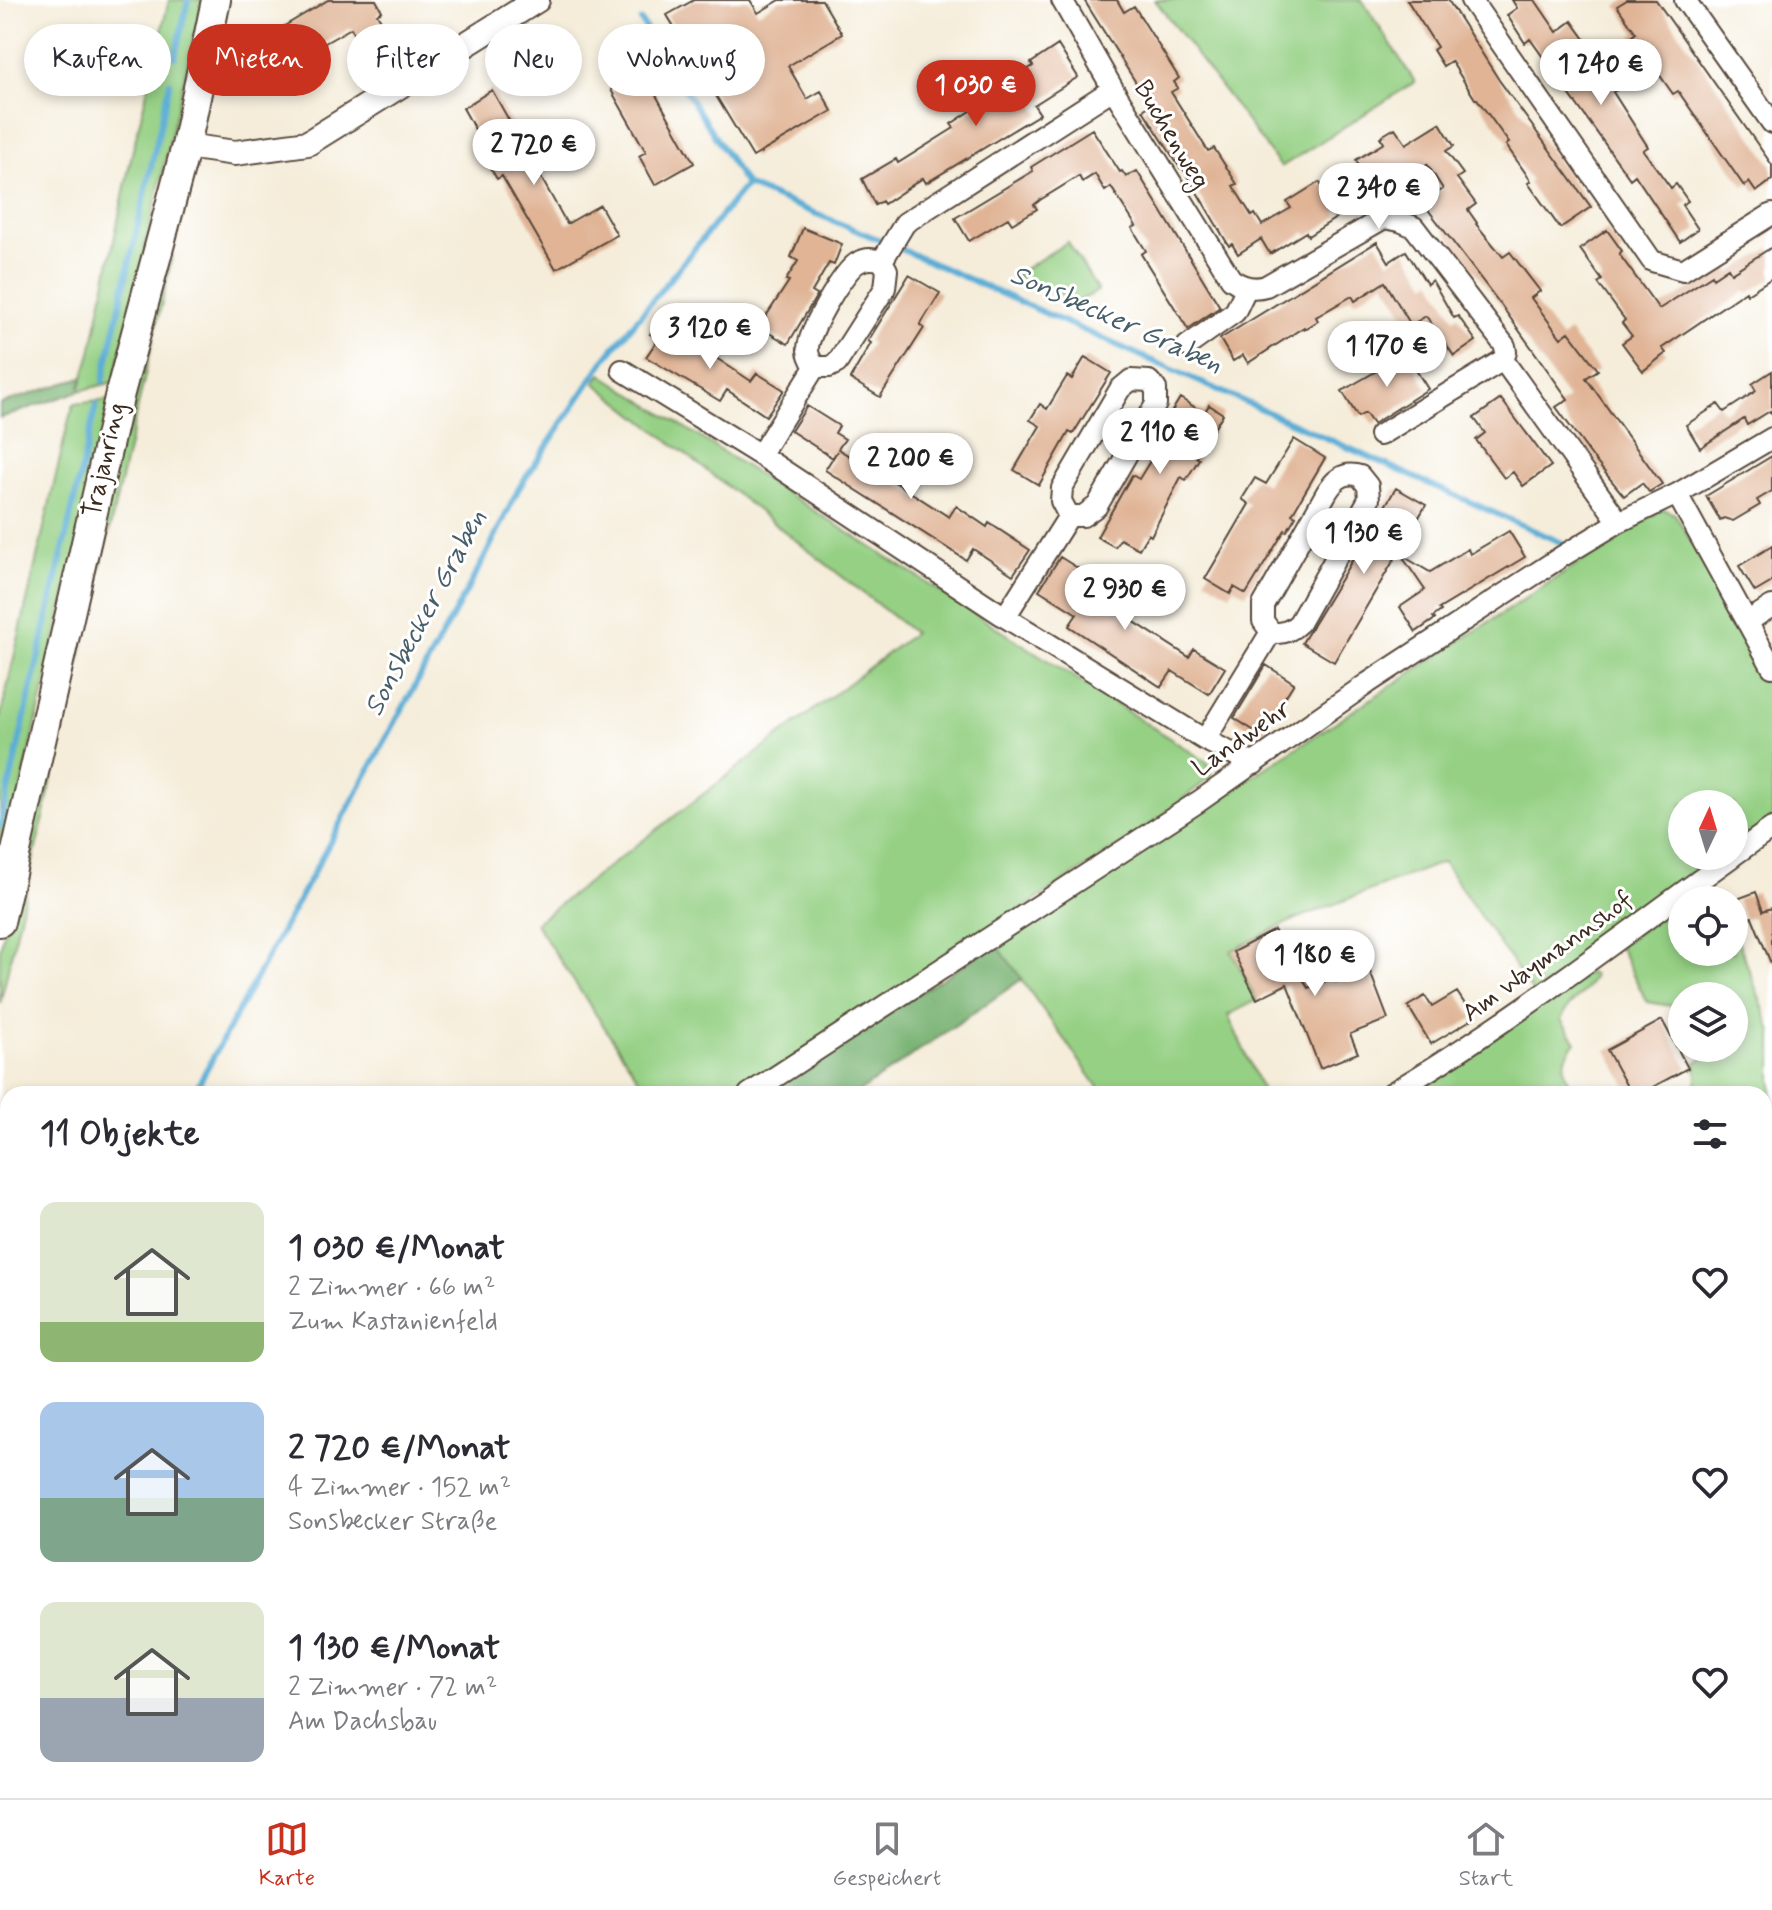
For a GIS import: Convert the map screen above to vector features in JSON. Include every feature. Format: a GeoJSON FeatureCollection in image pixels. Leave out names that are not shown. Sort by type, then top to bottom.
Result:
{"type":"FeatureCollection","features":[{"type":"Feature","properties":{"kind":"main road","name":"Trajanring"},"geometry":{"type":"LineString","coordinates":[[0,922],[120,393],[186,146],[216,0]]}},
{"type":"Feature","properties":{"kind":"street"},"geometry":{"type":"LineString","coordinates":[[186,146],[235,153],[308,143],[537,0]]}},
{"type":"Feature","properties":{"kind":"street","name":"Buchenweg"},"geometry":{"type":"LineString","coordinates":[[1062,0],[1223,269],[1231,279],[1247,287]]}},
{"type":"Feature","properties":{"kind":"street"},"geometry":{"type":"LineString","coordinates":[[1471,0],[1652,261],[1683,270],[1772,214]]}},
{"type":"Feature","properties":{"kind":"street"},"geometry":{"type":"LineString","coordinates":[[1685,0],[1772,123]]}},
{"type":"Feature","properties":{"kind":"street"},"geometry":{"type":"LineString","coordinates":[[882,261],[905,223],[1113,89]]}},
{"type":"Feature","properties":{"kind":"street"},"geometry":{"type":"LineString","coordinates":[[1187,346],[1232,315],[1247,287],[1257,289],[1266,286],[1384,218],[1414,227],[1505,346],[1506,352],[1503,360],[1380,435]]}},
{"type":"Feature","properties":{"kind":"street"},"geometry":{"type":"LineString","coordinates":[[815,367],[808,355],[809,341],[814,327],[845,276],[859,262],[869,259],[882,261]]}},
{"type":"Feature","properties":{"kind":"street"},"geometry":{"type":"LineString","coordinates":[[815,367],[824,368],[837,363],[885,288],[887,270],[882,261]]}},
{"type":"Feature","properties":{"kind":"street"},"geometry":{"type":"LineString","coordinates":[[1503,360],[1619,522]]}},
{"type":"Feature","properties":{"kind":"street"},"geometry":{"type":"LineString","coordinates":[[760,455],[815,367]]}},
{"type":"Feature","properties":{"kind":"street"},"geometry":{"type":"LineString","coordinates":[[622,370],[760,455],[1005,617],[1205,740],[1254,764]]}},
{"type":"Feature","properties":{"kind":"street"},"geometry":{"type":"LineString","coordinates":[[1137,379],[1149,381],[1156,389],[1156,404],[1097,506],[1083,516],[1069,516],[1061,501],[1062,488],[1126,383],[1137,379]]}},
{"type":"Feature","properties":{"kind":"street","name":"Landwehr"},"geometry":{"type":"LineString","coordinates":[[761,1086],[1254,764],[1368,683],[1561,557],[1772,438]]}},
{"type":"Feature","properties":{"kind":"street"},"geometry":{"type":"LineString","coordinates":[[1342,476],[1360,476],[1368,486],[1369,499],[1299,623],[1289,631],[1279,634],[1271,632],[1263,621],[1263,605],[1327,492],[1342,476]]}},
{"type":"Feature","properties":{"kind":"street"},"geometry":{"type":"LineString","coordinates":[[1677,494],[1772,667]]}},
{"type":"Feature","properties":{"kind":"street"},"geometry":{"type":"LineString","coordinates":[[1005,617],[1069,516]]}},
{"type":"Feature","properties":{"kind":"street"},"geometry":{"type":"LineString","coordinates":[[1747,622],[1772,606]]}},
{"type":"Feature","properties":{"kind":"street"},"geometry":{"type":"LineString","coordinates":[[1205,740],[1271,632]]}},
{"type":"Feature","properties":{"kind":"street","name":"Am Waymannshof"},"geometry":{"type":"LineString","coordinates":[[1748,845],[1772,828]]}},
{"type":"Feature","properties":{"kind":"street","name":"Am Waymannshof"},"geometry":{"type":"LineString","coordinates":[[1403,1086],[1524,1008],[1714,870]]}},
{"type":"Feature","properties":{"kind":"green space"},"geometry":{"type":"Polygon","coordinates":[[[169,0],[202,0],[196,24],[187,24],[187,65],[114,382],[79,391],[91,353],[146,96],[171,96],[171,24],[163,24],[169,0]]]}},
{"type":"Feature","properties":{"kind":"green space"},"geometry":{"type":"Polygon","coordinates":[[[1155,0],[1362,0],[1415,82],[1281,167],[1155,0]]]}},
{"type":"Feature","properties":{"kind":"green space"},"geometry":{"type":"Polygon","coordinates":[[[1068,242],[1098,291],[1078,302],[1015,275],[1068,242]]]}},
{"type":"Feature","properties":{"kind":"green space"},"geometry":{"type":"Polygon","coordinates":[[[173,254],[0,1004],[0,949],[141,346],[173,254]]]}},
{"type":"Feature","properties":{"kind":"green space"},"geometry":{"type":"Polygon","coordinates":[[[601,374],[1208,763],[1212,776],[1146,828],[752,1086],[644,1086],[535,923],[914,633],[595,383],[601,374]]]}},
{"type":"Feature","properties":{"kind":"green space"},"geometry":{"type":"Polygon","coordinates":[[[83,377],[79,391],[0,418],[0,404],[83,377]]]}},
{"type":"Feature","properties":{"kind":"green space"},"geometry":{"type":"Polygon","coordinates":[[[111,400],[0,879],[0,718],[69,419],[74,404],[111,400]]]}},
{"type":"Feature","properties":{"kind":"green space"},"geometry":{"type":"Polygon","coordinates":[[[1662,509],[1675,514],[1772,682],[1772,820],[1748,838],[1748,790],[1668,790],[1668,870],[1704,870],[1682,886],[1668,886],[1668,896],[1534,994],[1443,862],[1291,921],[1231,951],[1257,1000],[1228,1015],[1260,1086],[1097,1086],[996,944],[1662,509]]]}},
{"type":"Feature","properties":{"kind":"green space"},"geometry":{"type":"Polygon","coordinates":[[[1668,910],[1668,966],[1748,966],[1772,1032],[1772,1086],[1694,1086],[1696,1062],[1748,1062],[1748,982],[1668,982],[1668,1005],[1647,1002],[1619,946],[1668,910]]]}},
{"type":"Feature","properties":{"kind":"green space"},"geometry":{"type":"Polygon","coordinates":[[[996,944],[1022,979],[868,1086],[773,1086],[996,944]]]}},
{"type":"Feature","properties":{"kind":"green space"},"geometry":{"type":"Polygon","coordinates":[[[1588,973],[1594,975],[1561,1020],[1576,1042],[1567,1055],[1564,1067],[1570,1086],[1416,1086],[1588,973]]]}},
{"type":"Feature","properties":{"kind":"building"},"geometry":{"type":"Polygon","coordinates":[[[328,0],[376,0],[382,11],[377,14],[383,24],[347,24],[347,30],[331,40],[331,24],[288,24],[328,0]]]}},
{"type":"Feature","properties":{"kind":"building"},"geometry":{"type":"Polygon","coordinates":[[[694,0],[750,0],[758,13],[780,0],[822,0],[842,34],[788,66],[807,99],[821,91],[832,111],[753,157],[716,96],[765,96],[765,24],[672,24],[667,15],[694,0]]]}},
{"type":"Feature","properties":{"kind":"building"},"geometry":{"type":"Polygon","coordinates":[[[1084,0],[1117,0],[1124,12],[1134,6],[1179,78],[1174,82],[1178,88],[1171,92],[1208,151],[1214,148],[1237,184],[1233,186],[1252,216],[1255,214],[1262,225],[1291,208],[1287,202],[1319,182],[1322,186],[1358,164],[1356,160],[1384,143],[1380,137],[1395,128],[1406,144],[1440,123],[1454,146],[1446,151],[1463,174],[1457,178],[1476,204],[1468,210],[1476,224],[1503,257],[1510,252],[1540,291],[1531,298],[1561,338],[1569,332],[1598,370],[1586,378],[1662,484],[1649,492],[1642,483],[1624,496],[1597,463],[1556,407],[1568,399],[1423,203],[1443,189],[1427,164],[1378,195],[1374,189],[1336,212],[1339,216],[1308,236],[1306,232],[1270,254],[1261,239],[1238,254],[1232,244],[1229,246],[1182,167],[1143,110],[1150,105],[1084,0]]]}},
{"type":"Feature","properties":{"kind":"building"},"geometry":{"type":"Polygon","coordinates":[[[1407,0],[1448,0],[1499,80],[1591,207],[1560,228],[1528,183],[1531,181],[1506,145],[1509,143],[1451,61],[1443,66],[1433,50],[1437,47],[1407,0]]]}},
{"type":"Feature","properties":{"kind":"building"},"geometry":{"type":"Polygon","coordinates":[[[1512,0],[1535,0],[1557,32],[1572,21],[1620,88],[1613,92],[1648,147],[1643,150],[1671,188],[1676,184],[1688,201],[1682,205],[1698,229],[1680,242],[1635,175],[1630,179],[1530,39],[1525,43],[1507,15],[1517,8],[1512,0]]]}},
{"type":"Feature","properties":{"kind":"building"},"geometry":{"type":"Polygon","coordinates":[[[1627,0],[1656,0],[1772,165],[1772,180],[1756,192],[1749,182],[1744,186],[1678,91],[1673,94],[1632,36],[1636,33],[1617,6],[1627,0]]]}},
{"type":"Feature","properties":{"kind":"building"},"geometry":{"type":"Polygon","coordinates":[[[1058,45],[1078,77],[1034,105],[1040,114],[926,183],[923,178],[884,204],[882,201],[875,205],[862,179],[896,159],[898,163],[954,128],[951,124],[1018,80],[1016,77],[1033,66],[1031,63],[1058,45]]]}},
{"type":"Feature","properties":{"kind":"building"},"geometry":{"type":"Polygon","coordinates":[[[485,94],[495,96],[567,224],[600,205],[617,235],[556,269],[502,176],[497,179],[486,161],[491,158],[463,108],[485,94]]]}},
{"type":"Feature","properties":{"kind":"building"},"geometry":{"type":"Polygon","coordinates":[[[614,96],[656,96],[694,163],[655,185],[639,156],[646,152],[614,96]]]}},
{"type":"Feature","properties":{"kind":"building"},"geometry":{"type":"Polygon","coordinates":[[[1092,129],[1120,172],[1126,177],[1137,171],[1220,307],[1188,329],[1141,254],[1146,251],[1132,228],[1136,226],[1111,187],[1105,191],[1095,174],[1082,182],[1079,176],[1040,200],[1034,205],[1037,209],[1012,224],[1008,218],[969,241],[955,218],[1033,171],[1031,167],[1092,129]]]}},
{"type":"Feature","properties":{"kind":"building"},"geometry":{"type":"Polygon","coordinates":[[[803,228],[842,244],[834,265],[829,263],[812,292],[817,295],[788,344],[759,327],[789,281],[786,280],[798,261],[791,257],[803,228]]]}},
{"type":"Feature","properties":{"kind":"building"},"geometry":{"type":"Polygon","coordinates":[[[1607,230],[1622,251],[1619,254],[1659,309],[1712,275],[1713,278],[1728,268],[1731,273],[1772,247],[1772,278],[1747,294],[1746,291],[1662,348],[1666,353],[1643,371],[1622,343],[1632,336],[1622,323],[1625,320],[1598,283],[1602,280],[1580,249],[1607,230]]]}},
{"type":"Feature","properties":{"kind":"building"},"geometry":{"type":"Polygon","coordinates":[[[1377,242],[1389,262],[1406,251],[1427,284],[1432,280],[1454,318],[1458,316],[1476,341],[1454,356],[1426,316],[1411,325],[1385,282],[1355,301],[1352,296],[1316,317],[1318,321],[1248,363],[1243,355],[1233,361],[1220,339],[1377,242]]]}},
{"type":"Feature","properties":{"kind":"building"},"geometry":{"type":"Polygon","coordinates":[[[909,275],[940,293],[920,325],[924,328],[880,397],[850,379],[871,343],[868,341],[909,275]]]}},
{"type":"Feature","properties":{"kind":"building"},"geometry":{"type":"Polygon","coordinates":[[[660,321],[751,381],[757,373],[784,390],[766,416],[727,390],[720,401],[646,357],[658,339],[650,334],[660,321]]]}},
{"type":"Feature","properties":{"kind":"building"},"geometry":{"type":"Polygon","coordinates":[[[1413,350],[1422,366],[1416,370],[1428,389],[1373,424],[1365,413],[1358,417],[1342,391],[1413,350]]]}},
{"type":"Feature","properties":{"kind":"building"},"geometry":{"type":"Polygon","coordinates":[[[1085,357],[1111,373],[1073,434],[1069,432],[1039,485],[1014,470],[1040,426],[1030,420],[1040,404],[1047,409],[1067,376],[1072,379],[1085,357]]]}},
{"type":"Feature","properties":{"kind":"building"},"geometry":{"type":"Polygon","coordinates":[[[1772,371],[1772,414],[1770,411],[1747,425],[1744,419],[1700,448],[1686,425],[1718,404],[1724,412],[1756,391],[1752,384],[1772,371]]]}},
{"type":"Feature","properties":{"kind":"building"},"geometry":{"type":"Polygon","coordinates":[[[1180,398],[1204,413],[1209,405],[1223,414],[1196,457],[1199,459],[1186,480],[1181,477],[1151,536],[1148,534],[1139,549],[1120,539],[1115,547],[1097,537],[1132,475],[1139,479],[1164,438],[1158,434],[1180,398]]]}},
{"type":"Feature","properties":{"kind":"building"},"geometry":{"type":"Polygon","coordinates":[[[1501,399],[1551,466],[1523,486],[1513,472],[1504,478],[1476,440],[1485,433],[1474,418],[1501,399]]]}},
{"type":"Feature","properties":{"kind":"building"},"geometry":{"type":"Polygon","coordinates":[[[807,406],[839,426],[835,433],[845,439],[838,449],[949,517],[956,506],[1030,550],[1013,575],[973,549],[966,560],[825,470],[833,458],[791,431],[807,406]]]}},
{"type":"Feature","properties":{"kind":"building"},"geometry":{"type":"Polygon","coordinates":[[[1294,439],[1325,458],[1292,514],[1296,516],[1246,594],[1234,587],[1230,594],[1205,579],[1249,504],[1242,499],[1255,478],[1266,484],[1294,439]]]}},
{"type":"Feature","properties":{"kind":"building"},"geometry":{"type":"Polygon","coordinates":[[[1772,456],[1772,491],[1757,500],[1760,505],[1733,521],[1720,520],[1706,496],[1772,456]]]}},
{"type":"Feature","properties":{"kind":"building"},"geometry":{"type":"Polygon","coordinates":[[[1396,488],[1426,505],[1334,662],[1302,643],[1396,488]]]}},
{"type":"Feature","properties":{"kind":"building"},"geometry":{"type":"Polygon","coordinates":[[[1509,531],[1525,557],[1439,609],[1441,611],[1433,617],[1435,619],[1416,632],[1400,607],[1425,590],[1401,555],[1430,572],[1468,549],[1470,554],[1509,531]]]}},
{"type":"Feature","properties":{"kind":"building"},"geometry":{"type":"Polygon","coordinates":[[[1772,546],[1772,582],[1755,592],[1739,566],[1772,546]]]}},
{"type":"Feature","properties":{"kind":"building"},"geometry":{"type":"Polygon","coordinates":[[[1060,557],[1092,577],[1086,587],[1120,609],[1119,612],[1189,657],[1194,649],[1225,668],[1209,694],[1172,671],[1161,687],[1069,626],[1077,614],[1039,590],[1060,557]]]}},
{"type":"Feature","properties":{"kind":"building"},"geometry":{"type":"Polygon","coordinates":[[[1266,665],[1294,683],[1261,735],[1234,718],[1266,665]]]}},
{"type":"Feature","properties":{"kind":"building"},"geometry":{"type":"Polygon","coordinates":[[[1756,892],[1763,911],[1772,908],[1772,966],[1752,917],[1748,918],[1748,895],[1756,892]]]}},
{"type":"Feature","properties":{"kind":"building"},"geometry":{"type":"Polygon","coordinates":[[[1274,930],[1308,988],[1334,978],[1336,982],[1369,969],[1388,1019],[1350,1034],[1358,1053],[1320,1068],[1287,984],[1257,999],[1233,952],[1274,930]]]}},
{"type":"Feature","properties":{"kind":"building"},"geometry":{"type":"Polygon","coordinates":[[[1457,992],[1474,1018],[1431,1044],[1408,1006],[1425,996],[1432,1007],[1457,992]]]}},
{"type":"Feature","properties":{"kind":"building"},"geometry":{"type":"Polygon","coordinates":[[[1662,1020],[1668,1031],[1668,1062],[1685,1062],[1688,1068],[1655,1086],[1627,1086],[1607,1050],[1662,1020]]]}},
{"type":"Feature","properties":{"kind":"waterway"},"geometry":{"type":"LineString","coordinates":[[175,57],[188,0]]}},
{"type":"Feature","properties":{"kind":"waterway","name":"Sonsbecker Graben"},"geometry":{"type":"LineString","coordinates":[[641,21],[746,185]]}},
{"type":"Feature","properties":{"kind":"waterway"},"geometry":{"type":"LineString","coordinates":[[103,381],[167,96]]}},
{"type":"Feature","properties":{"kind":"waterway","name":"Sonsbecker Graben"},"geometry":{"type":"LineString","coordinates":[[197,1086],[485,557],[519,488],[605,359],[746,185],[880,240]]}},
{"type":"Feature","properties":{"kind":"waterway","name":"Sonsbecker Graben"},"geometry":{"type":"LineString","coordinates":[[903,250],[1569,546]]}},
{"type":"Feature","properties":{"kind":"waterway"},"geometry":{"type":"LineString","coordinates":[[0,826],[96,405]]}}]}
